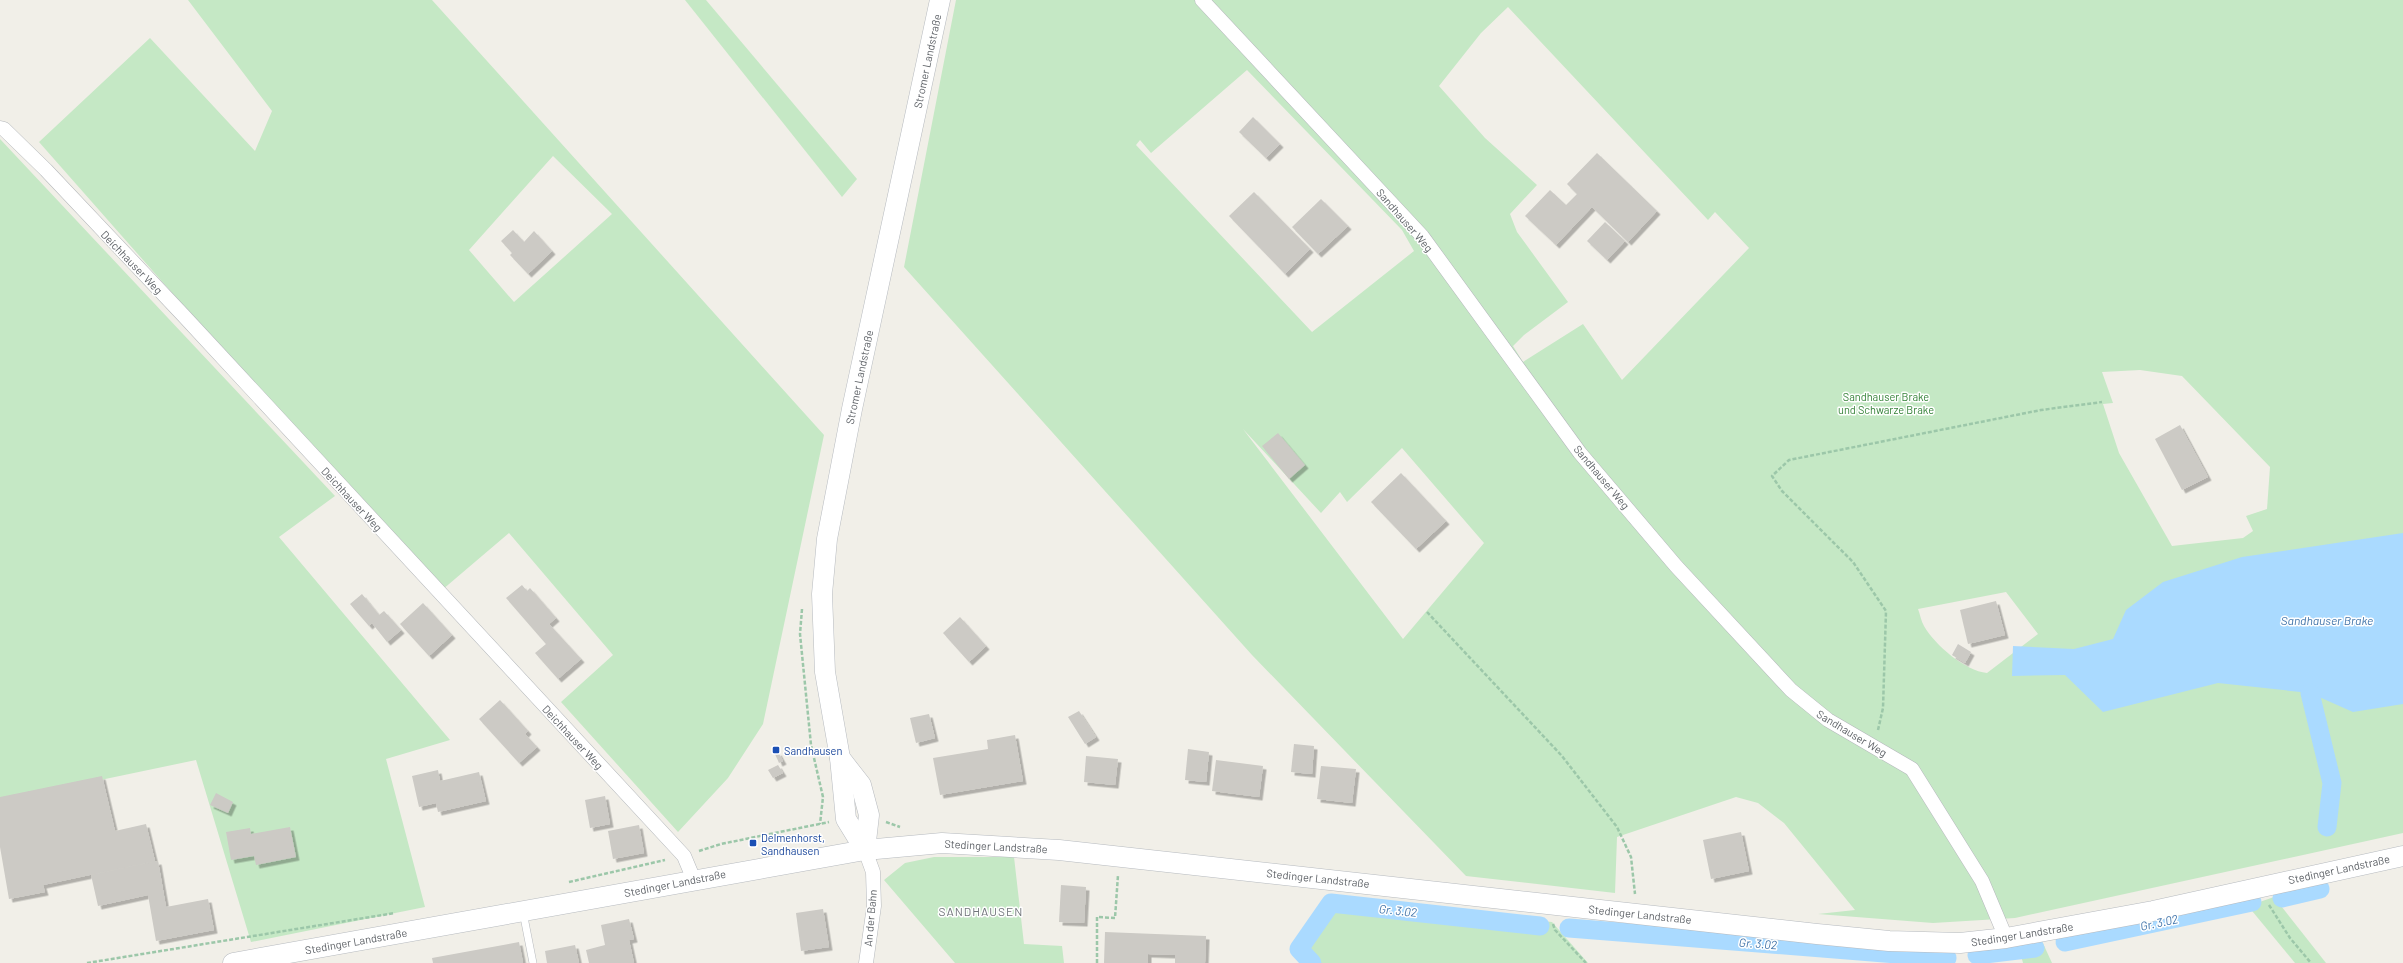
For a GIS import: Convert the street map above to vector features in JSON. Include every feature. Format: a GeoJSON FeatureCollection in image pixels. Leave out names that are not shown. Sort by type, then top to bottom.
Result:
{"type":"FeatureCollection","features":[{"type":"Feature","properties":{"kind":"main road","name":"Stromer Landstraße"},"geometry":{"type":"LineString","coordinates":[[865,850],[846,819],[840,758],[825,672],[822,594],[827,539],[852,409],[940,0]]}},
{"type":"Feature","properties":{"kind":"main road","name":"Stedinger Landstraße"},"geometry":{"type":"LineString","coordinates":[[233,963],[865,850],[942,843],[1059,850],[1120,856],[1890,941],[1960,943],[2006,938],[2153,911],[2261,886],[2403,856]]}},
{"type":"Feature","properties":{"kind":"street","name":"Sandhauser Weg"},"geometry":{"type":"LineString","coordinates":[[1202,0],[1422,236],[1580,453],[1676,566],[1800,698],[1828,720],[1912,769],[1982,880],[2006,938]]}},
{"type":"Feature","properties":{"kind":"street","name":"Deichhauser Weg"},"geometry":{"type":"LineString","coordinates":[[0,128],[4,129],[46,170],[183,315],[684,856],[694,880]]}},
{"type":"Feature","properties":{"kind":"street","name":"An der Bahn"},"geometry":{"type":"LineString","coordinates":[[865,850],[874,872],[874,906],[866,963]]}},
{"type":"Feature","properties":{"kind":"lane"},"geometry":{"type":"LineString","coordinates":[[523,912],[533,963]]}},
{"type":"Feature","properties":{"kind":"path"},"geometry":{"type":"LineString","coordinates":[[1874,746],[1883,708],[1886,611],[1853,562],[1782,491],[1772,476],[1789,460],[2042,410],[2102,402]]}},
{"type":"Feature","properties":{"kind":"path"},"geometry":{"type":"LineString","coordinates":[[1427,612],[1562,756],[1617,827],[1631,858],[1635,888],[1634,913]]}},
{"type":"Feature","properties":{"kind":"path"},"geometry":{"type":"LineString","coordinates":[[564,883],[684,856],[722,844],[820,824],[823,797],[811,745],[804,687]]}},
{"type":"Feature","properties":{"kind":"path"},"geometry":{"type":"LineString","coordinates":[[1097,963],[1097,917],[1115,918],[1120,856]]}},
{"type":"Feature","properties":{"kind":"path"},"geometry":{"type":"LineString","coordinates":[[2261,886],[2272,912],[2311,963]]}},
{"type":"Feature","properties":{"kind":"path"},"geometry":{"type":"LineString","coordinates":[[1551,904],[1551,916],[1556,930],[1586,963]]}},
{"type":"Feature","properties":{"kind":"path"},"geometry":{"type":"LineString","coordinates":[[87,963],[402,912]]}},
{"type":"Feature","properties":{"kind":"green space"},"geometry":{"type":"Polygon","coordinates":[[[188,0],[432,0],[824,435],[763,724],[728,778],[678,832],[561,702],[613,655],[509,533],[442,590],[345,489],[39,142],[150,38],[255,151],[272,111],[188,0]],[[553,156],[469,250],[514,302],[612,214],[553,156]]]}},
{"type":"Feature","properties":{"kind":"green space"},"geometry":{"type":"Polygon","coordinates":[[[685,0],[706,0],[857,179],[842,197],[685,0]]]}},
{"type":"Feature","properties":{"kind":"green space","name":"Sandhauser Brake und Schwarze Brake"},"geometry":{"type":"Polygon","coordinates":[[[956,0],[2403,0],[2403,833],[2015,918],[1933,923],[1818,914],[1855,910],[1784,823],[1758,803],[1736,797],[1617,837],[1615,893],[1466,876],[1252,655],[904,267],[956,0]],[[1508,7],[1481,33],[1439,86],[1485,138],[1537,185],[1510,214],[1517,232],[1568,302],[1524,335],[1513,346],[1523,362],[1583,324],[1622,380],[1749,248],[1715,212],[1708,220],[1508,7]],[[1247,70],[1151,153],[1140,140],[1136,145],[1312,332],[1414,251],[1402,230],[1247,70]],[[2140,370],[2102,372],[2113,403],[2103,404],[2119,453],[2172,546],[2243,538],[2253,531],[2246,516],[2267,509],[2270,467],[2182,376],[2140,370]],[[1243,429],[1403,639],[1484,543],[1402,448],[1347,502],[1340,492],[1321,513],[1243,429]],[[2006,592],[1918,609],[1922,622],[1935,641],[1951,656],[1969,667],[1987,673],[2038,634],[2006,592]]]}},
{"type":"Feature","properties":{"kind":"green space"},"geometry":{"type":"Polygon","coordinates":[[[0,139],[335,496],[279,537],[450,740],[386,759],[425,907],[251,942],[196,760],[0,801],[0,139]]]}},
{"type":"Feature","properties":{"kind":"green space"},"geometry":{"type":"Polygon","coordinates":[[[934,857],[1014,857],[1024,944],[1062,946],[1064,963],[955,963],[884,880],[905,863],[934,857]]]}},
{"type":"Feature","properties":{"kind":"green space"},"geometry":{"type":"Polygon","coordinates":[[[2274,897],[2326,963],[2295,963],[2248,906],[2274,897]]]}},
{"type":"Feature","properties":{"kind":"green space"},"geometry":{"type":"Polygon","coordinates":[[[1341,900],[1552,922],[1588,963],[1319,963],[1307,950],[1341,900]]]}},
{"type":"Feature","properties":{"kind":"green space"},"geometry":{"type":"Polygon","coordinates":[[[2041,939],[2052,963],[2023,963],[2018,944],[2041,939]]]}},
{"type":"Feature","properties":{"kind":"water","name":"Sandhauser Brake"},"geometry":{"type":"Polygon","coordinates":[[[2403,533],[2403,704],[2353,712],[2310,693],[2218,683],[2103,712],[2065,675],[2012,676],[2013,646],[2074,649],[2113,639],[2126,610],[2163,582],[2242,557],[2403,533]]]}},
{"type":"Feature","properties":{"kind":"building"},"geometry":{"type":"Polygon","coordinates":[[[1253,117],[1280,144],[1266,158],[1239,132],[1253,117]]]}},
{"type":"Feature","properties":{"kind":"building"},"geometry":{"type":"Polygon","coordinates":[[[1597,153],[1657,211],[1628,242],[1592,207],[1556,245],[1525,216],[1550,190],[1566,205],[1577,194],[1567,184],[1597,153]]]}},
{"type":"Feature","properties":{"kind":"building"},"geometry":{"type":"Polygon","coordinates":[[[1254,192],[1310,249],[1285,274],[1229,216],[1254,192]]]}},
{"type":"Feature","properties":{"kind":"building"},"geometry":{"type":"Polygon","coordinates":[[[1321,199],[1348,226],[1318,254],[1292,227],[1321,199]]]}},
{"type":"Feature","properties":{"kind":"building"},"geometry":{"type":"Polygon","coordinates":[[[1605,222],[1625,241],[1607,260],[1587,241],[1605,222]]]}},
{"type":"Feature","properties":{"kind":"building"},"geometry":{"type":"Polygon","coordinates":[[[513,230],[524,242],[534,231],[552,251],[528,274],[510,255],[512,253],[501,241],[513,230]]]}},
{"type":"Feature","properties":{"kind":"building"},"geometry":{"type":"Polygon","coordinates":[[[2180,425],[2208,477],[2182,490],[2155,439],[2180,425]]]}},
{"type":"Feature","properties":{"kind":"building"},"geometry":{"type":"Polygon","coordinates":[[[1278,433],[1305,465],[1289,479],[1262,446],[1278,433]]]}},
{"type":"Feature","properties":{"kind":"building"},"geometry":{"type":"Polygon","coordinates":[[[1401,473],[1446,521],[1416,549],[1371,502],[1401,473]]]}},
{"type":"Feature","properties":{"kind":"building"},"geometry":{"type":"Polygon","coordinates":[[[522,585],[527,591],[530,588],[556,618],[549,624],[581,659],[558,679],[535,653],[546,644],[506,598],[522,585]]]}},
{"type":"Feature","properties":{"kind":"building"},"geometry":{"type":"Polygon","coordinates":[[[362,594],[379,615],[384,611],[401,630],[387,642],[372,623],[369,626],[350,604],[362,594]]]}},
{"type":"Feature","properties":{"kind":"building"},"geometry":{"type":"Polygon","coordinates":[[[1996,601],[2005,635],[1968,644],[1960,610],[1996,601]]]}},
{"type":"Feature","properties":{"kind":"building"},"geometry":{"type":"Polygon","coordinates":[[[423,603],[452,635],[429,656],[400,624],[423,603]]]}},
{"type":"Feature","properties":{"kind":"building"},"geometry":{"type":"Polygon","coordinates":[[[960,617],[986,646],[969,662],[943,633],[960,617]]]}},
{"type":"Feature","properties":{"kind":"building"},"geometry":{"type":"Polygon","coordinates":[[[1958,644],[1971,652],[1965,663],[1952,655],[1958,644]]]}},
{"type":"Feature","properties":{"kind":"building"},"geometry":{"type":"Polygon","coordinates":[[[500,700],[528,731],[525,734],[537,747],[519,763],[479,719],[500,700]]]}},
{"type":"Feature","properties":{"kind":"building"},"geometry":{"type":"Polygon","coordinates":[[[1079,711],[1096,737],[1085,744],[1068,717],[1079,711]]]}},
{"type":"Feature","properties":{"kind":"building"},"geometry":{"type":"Polygon","coordinates":[[[929,714],[935,738],[916,743],[910,718],[929,714]]]}},
{"type":"Feature","properties":{"kind":"building"},"geometry":{"type":"Polygon","coordinates":[[[1015,735],[1023,781],[940,795],[933,758],[988,749],[987,740],[1015,735]]]}},
{"type":"Feature","properties":{"kind":"building"},"geometry":{"type":"Polygon","coordinates":[[[1294,744],[1314,746],[1312,774],[1291,772],[1294,744]]]}},
{"type":"Feature","properties":{"kind":"building"},"geometry":{"type":"Polygon","coordinates":[[[1188,749],[1209,752],[1206,782],[1185,780],[1188,749]]]}},
{"type":"Feature","properties":{"kind":"building"},"geometry":{"type":"Polygon","coordinates":[[[778,752],[783,761],[779,763],[775,754],[778,752]]]}},
{"type":"Feature","properties":{"kind":"building"},"geometry":{"type":"Polygon","coordinates":[[[1086,756],[1118,759],[1115,785],[1084,782],[1086,756]]]}},
{"type":"Feature","properties":{"kind":"building"},"geometry":{"type":"Polygon","coordinates":[[[1216,760],[1263,766],[1259,797],[1212,791],[1216,760]]]}},
{"type":"Feature","properties":{"kind":"building"},"geometry":{"type":"Polygon","coordinates":[[[778,765],[783,773],[773,778],[768,770],[778,765]]]}},
{"type":"Feature","properties":{"kind":"building"},"geometry":{"type":"Polygon","coordinates":[[[1321,766],[1356,769],[1352,803],[1317,799],[1321,766]]]}},
{"type":"Feature","properties":{"kind":"building"},"geometry":{"type":"Polygon","coordinates":[[[438,770],[440,781],[479,772],[486,801],[438,812],[436,803],[419,807],[412,776],[438,770]]]}},
{"type":"Feature","properties":{"kind":"building"},"geometry":{"type":"Polygon","coordinates":[[[102,776],[115,831],[146,824],[155,861],[43,885],[45,892],[9,899],[0,847],[0,797],[102,776]]]}},
{"type":"Feature","properties":{"kind":"building"},"geometry":{"type":"Polygon","coordinates":[[[216,793],[233,802],[228,813],[210,805],[216,793]]]}},
{"type":"Feature","properties":{"kind":"building"},"geometry":{"type":"Polygon","coordinates":[[[605,796],[610,824],[590,828],[585,800],[605,796]]]}},
{"type":"Feature","properties":{"kind":"building"},"geometry":{"type":"Polygon","coordinates":[[[639,825],[644,853],[613,859],[608,831],[639,825]]]}},
{"type":"Feature","properties":{"kind":"building"},"geometry":{"type":"Polygon","coordinates":[[[290,827],[296,857],[256,865],[254,856],[231,860],[226,832],[250,828],[251,834],[290,827]]]}},
{"type":"Feature","properties":{"kind":"building"},"geometry":{"type":"Polygon","coordinates":[[[1741,832],[1749,871],[1711,879],[1703,840],[1741,832]]]}},
{"type":"Feature","properties":{"kind":"building"},"geometry":{"type":"Polygon","coordinates":[[[158,861],[166,907],[208,899],[214,930],[156,941],[148,895],[98,906],[91,875],[158,861]]]}},
{"type":"Feature","properties":{"kind":"building"},"geometry":{"type":"Polygon","coordinates":[[[1061,885],[1086,887],[1084,923],[1059,922],[1061,885]]]}},
{"type":"Feature","properties":{"kind":"building"},"geometry":{"type":"Polygon","coordinates":[[[823,909],[829,947],[801,951],[796,913],[823,909]]]}},
{"type":"Feature","properties":{"kind":"building"},"geometry":{"type":"Polygon","coordinates":[[[629,919],[634,939],[629,940],[634,963],[589,963],[586,950],[605,945],[601,925],[629,919]]]}},
{"type":"Feature","properties":{"kind":"building"},"geometry":{"type":"Polygon","coordinates":[[[1105,932],[1206,936],[1205,963],[1175,963],[1175,955],[1148,954],[1148,963],[1104,963],[1105,932]]]}},
{"type":"Feature","properties":{"kind":"building"},"geometry":{"type":"Polygon","coordinates":[[[519,942],[523,963],[433,963],[432,958],[519,942]]]}},
{"type":"Feature","properties":{"kind":"building"},"geometry":{"type":"Polygon","coordinates":[[[575,945],[579,963],[547,963],[545,951],[575,945]]]}},
{"type":"Feature","properties":{"kind":"waterway","name":"Gr. 3.02"},"geometry":{"type":"LineString","coordinates":[[2310,693],[2332,783],[2327,827]]}},
{"type":"Feature","properties":{"kind":"waterway","name":"Gr. 3.02"},"geometry":{"type":"LineString","coordinates":[[2282,898],[2320,889]]}},
{"type":"Feature","properties":{"kind":"waterway","name":"Gr. 3.02"},"geometry":{"type":"LineString","coordinates":[[2065,942],[2252,902]]}},
{"type":"Feature","properties":{"kind":"waterway","name":"Gr. 3.02"},"geometry":{"type":"LineString","coordinates":[[1312,963],[1299,949],[1331,903],[1540,926]]}},
{"type":"Feature","properties":{"kind":"waterway","name":"Gr. 3.02"},"geometry":{"type":"LineString","coordinates":[[1569,928],[1947,958]]}},
{"type":"Feature","properties":{"kind":"waterway","name":"Gr. 3.02"},"geometry":{"type":"LineString","coordinates":[[1977,955],[2035,948]]}},
{"type":"Feature","properties":{"kind":"place","name":"Sandhausen"},"geometry":{"type":"Point","coordinates":[776,750]}},
{"type":"Feature","properties":{"kind":"place","name":"Delmenhorst, Sandhausen"},"geometry":{"type":"Point","coordinates":[753,843]}},
{"type":"Feature","properties":{"kind":"district","name":"SANDHAUSEN"},"geometry":{"type":"Point","coordinates":[981,911]}}]}
